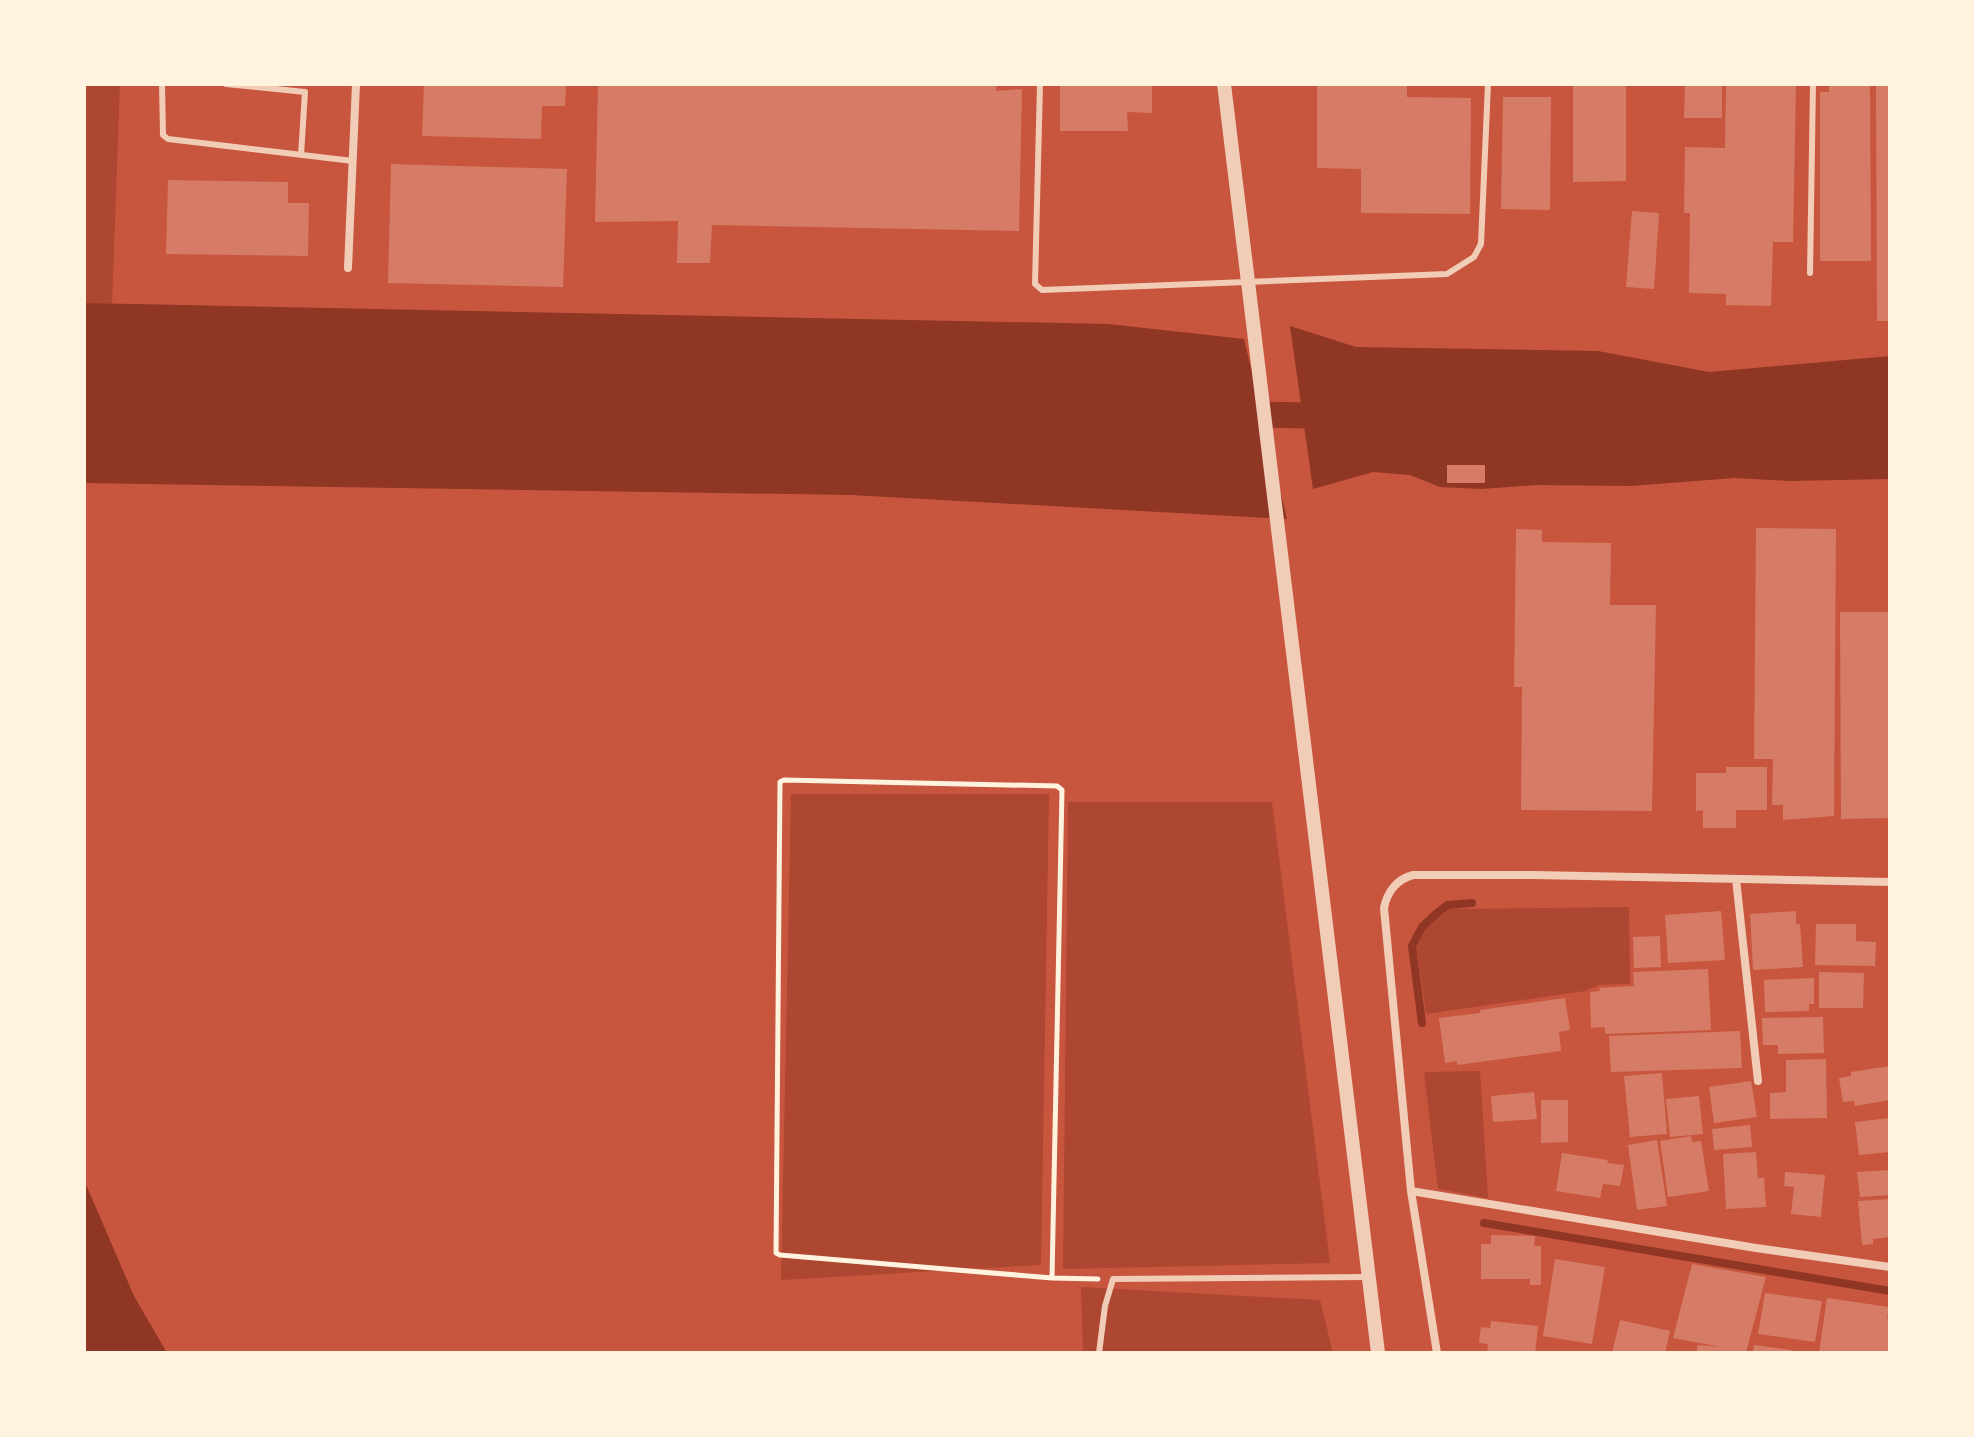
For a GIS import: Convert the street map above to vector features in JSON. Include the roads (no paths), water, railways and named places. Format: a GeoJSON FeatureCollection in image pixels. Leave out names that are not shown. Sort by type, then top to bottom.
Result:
{"type":"FeatureCollection","features":[{"type":"Feature","properties":{"kind":"street"},"geometry":{"type":"LineString","coordinates":[[348,268],[356,84]]}},
{"type":"Feature","properties":{"kind":"street"},"geometry":{"type":"LineString","coordinates":[[1224,84],[1378,1353]]}},
{"type":"Feature","properties":{"kind":"street"},"geometry":{"type":"LineString","coordinates":[[1437,1353],[1411,1191],[1384,908],[1396,884],[1413,875],[1890,882]]}},
{"type":"Feature","properties":{"kind":"street"},"geometry":{"type":"LineString","coordinates":[[1736,879],[1758,1081]]}},
{"type":"Feature","properties":{"kind":"street"},"geometry":{"type":"LineString","coordinates":[[1411,1191],[1890,1267]]}},
{"type":"Feature","properties":{"kind":"lane"},"geometry":{"type":"LineString","coordinates":[[162,84],[163,135],[166,138],[353,161]]}},
{"type":"Feature","properties":{"kind":"lane"},"geometry":{"type":"LineString","coordinates":[[226,84],[305,92],[301,155]]}},
{"type":"Feature","properties":{"kind":"lane"},"geometry":{"type":"LineString","coordinates":[[1040,84],[1035,284],[1042,290],[1447,274],[1474,257],[1481,244],[1488,84]]}},
{"type":"Feature","properties":{"kind":"lane"},"geometry":{"type":"LineString","coordinates":[[1810,273],[1813,84]]}},
{"type":"Feature","properties":{"kind":"lane"},"geometry":{"type":"LineString","coordinates":[[1099,1353],[1105,1306],[1113,1279],[1368,1277]]}},
{"type":"Feature","properties":{"kind":"waterway"},"geometry":{"type":"LineString","coordinates":[[1235,414],[1336,416]]}},
{"type":"Feature","properties":{"kind":"waterway"},"geometry":{"type":"LineString","coordinates":[[1422,1023],[1412,946],[1422,927],[1447,905],[1472,903]]}},
{"type":"Feature","properties":{"kind":"waterway"},"geometry":{"type":"LineString","coordinates":[[1484,1223],[1890,1291]]}}]}
